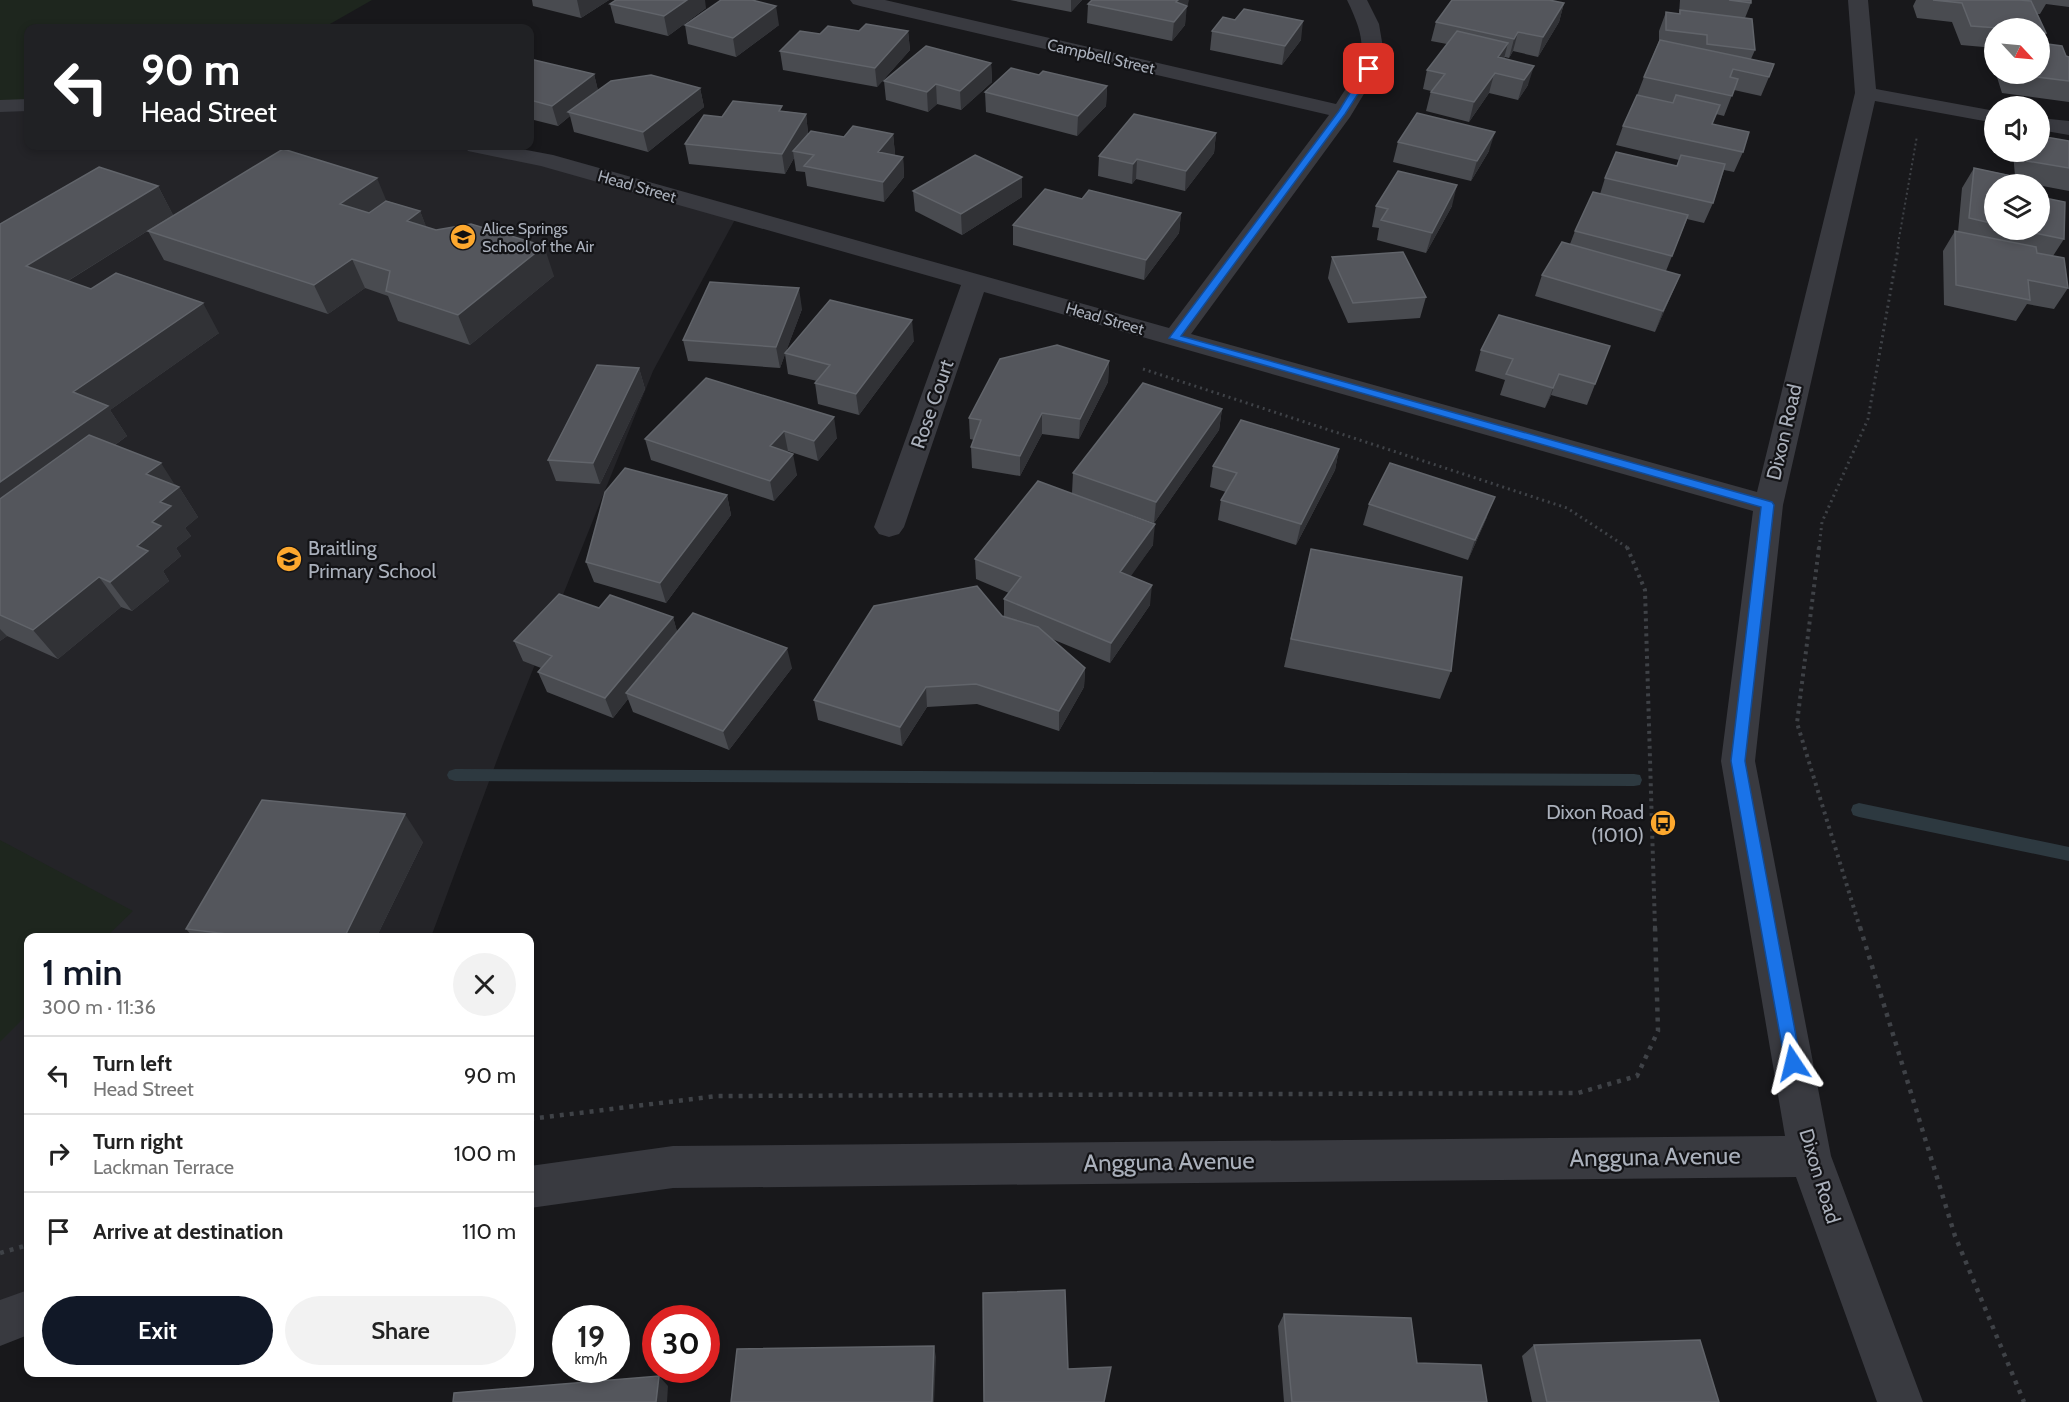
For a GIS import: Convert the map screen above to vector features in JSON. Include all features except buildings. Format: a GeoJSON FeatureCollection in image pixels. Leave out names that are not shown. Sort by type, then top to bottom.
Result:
{"type":"FeatureCollection","features":[{"type":"Feature","properties":{"kind":"street","name":"Campbell Street"},"geometry":{"type":"LineString","coordinates":[[860,0],[1342,112]]}},
{"type":"Feature","properties":{"kind":"street"},"geometry":{"type":"LineString","coordinates":[[1175,338],[1342,112],[1369,69],[1373,48],[1369,24],[1357,0]]}},
{"type":"Feature","properties":{"kind":"street","name":"Dixon Road"},"geometry":{"type":"LineString","coordinates":[[1858,0],[1866,93],[1768,505],[1738,761],[1810,1156],[1900,1402]]}},
{"type":"Feature","properties":{"kind":"street"},"geometry":{"type":"LineString","coordinates":[[1866,93],[1984,115]]}},
{"type":"Feature","properties":{"kind":"street"},"geometry":{"type":"LineString","coordinates":[[0,106],[24,105]]}},
{"type":"Feature","properties":{"kind":"street"},"geometry":{"type":"LineString","coordinates":[[2050,125],[2069,128]]}},
{"type":"Feature","properties":{"kind":"street","name":"Head Street"},"geometry":{"type":"LineString","coordinates":[[495,150],[544,160],[1768,505]]}},
{"type":"Feature","properties":{"kind":"street","name":"Rose Court"},"geometry":{"type":"LineString","coordinates":[[889,527],[975,281]]}},
{"type":"Feature","properties":{"kind":"street","name":"Angguna Avenue"},"geometry":{"type":"LineString","coordinates":[[534,1185],[673,1167],[1810,1156]]}},
{"type":"Feature","properties":{"kind":"street"},"geometry":{"type":"LineString","coordinates":[[0,1323],[24,1314]]}},
{"type":"Feature","properties":{"kind":"path"},"geometry":{"type":"LineString","coordinates":[[1923,105],[1868,419],[1822,522],[1797,723],[1954,1236],[2024,1402]]}},
{"type":"Feature","properties":{"kind":"path"},"geometry":{"type":"LineString","coordinates":[[534,1119],[717,1096],[1578,1093],[1637,1076],[1658,1031],[1645,590],[1627,546],[1567,507],[1138,367]]}},
{"type":"Feature","properties":{"kind":"path"},"geometry":{"type":"LineString","coordinates":[[0,1253],[24,1246]]}},
{"type":"Feature","properties":{"kind":"shaded area"},"geometry":{"type":"Polygon","coordinates":[[[0,0],[372,0],[330,24],[24,24],[24,105],[0,106],[0,0]]]}},
{"type":"Feature","properties":{"kind":"shaded area","name":"Braitling Primary School"},"geometry":{"type":"Polygon","coordinates":[[[24,105],[24,150],[496,150],[545,160],[738,214],[653,371],[503,744],[432,933],[24,933],[24,1314],[0,1323],[0,106],[24,105]]]}},
{"type":"Feature","properties":{"kind":"shaded area"},"geometry":{"type":"Polygon","coordinates":[[[0,840],[133,911],[110,933],[24,933],[24,1018],[0,1042],[0,840]]]}},
{"type":"Feature","properties":{"kind":"waterway"},"geometry":{"type":"LineString","coordinates":[[455,775],[1634,780]]}},
{"type":"Feature","properties":{"kind":"waterway"},"geometry":{"type":"LineString","coordinates":[[1859,810],[2069,854]]}},
{"type":"Feature","properties":{"kind":"place","name":"Alice Springs School of the Air"},"geometry":{"type":"Point","coordinates":[463,237]}},
{"type":"Feature","properties":{"kind":"place","name":"Braitling Primary School"},"geometry":{"type":"Point","coordinates":[289,559]}},
{"type":"Feature","properties":{"kind":"place","name":"Dixon Road (1010)"},"geometry":{"type":"Point","coordinates":[1663,823]}},
{"type":"Feature","properties":{"kind":"route"},"geometry":{"type":"LineString","coordinates":[[1369,69],[1342,112],[1175,338],[1768,505],[1738,761],[1793,1063]]}}]}
